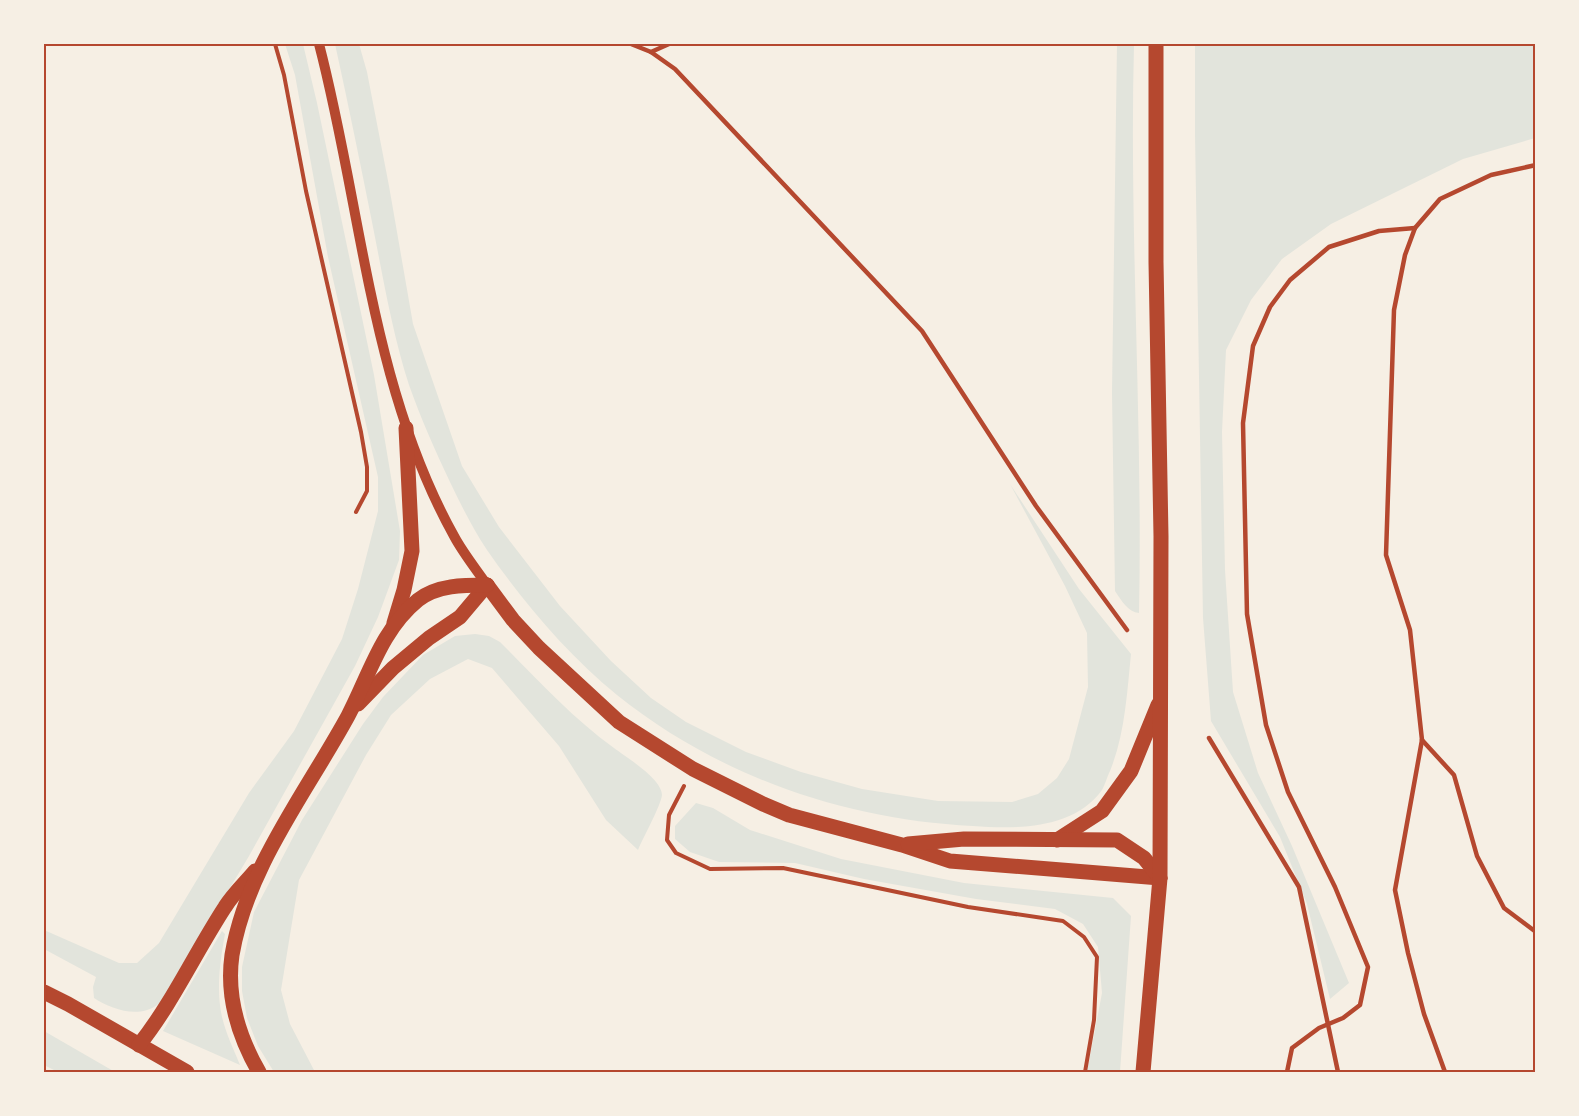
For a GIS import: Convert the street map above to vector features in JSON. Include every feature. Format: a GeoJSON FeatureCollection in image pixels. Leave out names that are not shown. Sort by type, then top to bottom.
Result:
{"type":"FeatureCollection","features":[{"type":"Feature","properties":{"kind":"main road"},"geometry":{"type":"LineString","coordinates":[[1143,1072],[1160,878],[1161,536],[1156,261],[1156,44]]}},
{"type":"Feature","properties":{"kind":"main road"},"geometry":{"type":"LineString","coordinates":[[393,626],[404,590],[412,550],[406,428]]}},
{"type":"Feature","properties":{"kind":"main road"},"geometry":{"type":"LineString","coordinates":[[259,1072],[239,1031],[231,995],[232,957],[241,918],[261,865],[349,713],[393,626],[418,600],[433,592],[458,585],[488,585]]}},
{"type":"Feature","properties":{"kind":"main road"},"geometry":{"type":"LineString","coordinates":[[488,585],[520,627],[572,680],[619,722],[693,769],[789,815],[902,845],[950,861],[1160,878]]}},
{"type":"Feature","properties":{"kind":"main road"},"geometry":{"type":"LineString","coordinates":[[349,713],[393,668],[429,638],[460,617],[488,585]]}},
{"type":"Feature","properties":{"kind":"main road"},"geometry":{"type":"LineString","coordinates":[[1057,840],[1102,811],[1131,771],[1161,697]]}},
{"type":"Feature","properties":{"kind":"main road"},"geometry":{"type":"LineString","coordinates":[[902,845],[964,839],[1117,840],[1144,858],[1160,878]]}},
{"type":"Feature","properties":{"kind":"main road"},"geometry":{"type":"LineString","coordinates":[[139,1045],[154,1026],[226,905],[261,865]]}},
{"type":"Feature","properties":{"kind":"main road"},"geometry":{"type":"LineString","coordinates":[[44,992],[187,1072]]}},
{"type":"Feature","properties":{"kind":"street"},"geometry":{"type":"LineString","coordinates":[[319,44],[385,358],[406,428],[438,506],[455,539],[488,585]]}},
{"type":"Feature","properties":{"kind":"lane"},"geometry":{"type":"LineString","coordinates":[[632,44],[651,52],[675,69],[922,331],[1036,506],[1127,630]]}},
{"type":"Feature","properties":{"kind":"lane"},"geometry":{"type":"LineString","coordinates":[[651,52],[669,44]]}},
{"type":"Feature","properties":{"kind":"lane"},"geometry":{"type":"LineString","coordinates":[[1445,1072],[1424,1014],[1410,963],[1395,890],[1422,740],[1410,630],[1386,555],[1394,310],[1405,255],[1415,228],[1440,199],[1491,175],[1536,165]]}},
{"type":"Feature","properties":{"kind":"lane"},"geometry":{"type":"LineString","coordinates":[[1287,1072],[1292,1048],[1319,1028],[1343,1018],[1360,1005],[1368,966],[1335,886],[1288,792],[1266,725],[1247,614],[1243,423],[1253,346],[1270,307],[1290,280],[1329,247],[1379,231],[1415,228]]}},
{"type":"Feature","properties":{"kind":"lane"},"geometry":{"type":"LineString","coordinates":[[1209,738],[1299,887],[1338,1072]]}},
{"type":"Feature","properties":{"kind":"lane"},"geometry":{"type":"LineString","coordinates":[[1422,740],[1454,776],[1477,856],[1504,908],[1532,932],[1536,932]]}},
{"type":"Feature","properties":{"kind":"path"},"geometry":{"type":"LineString","coordinates":[[275,44],[284,75],[306,192],[365,455],[367,491],[356,512]]}},
{"type":"Feature","properties":{"kind":"path"},"geometry":{"type":"LineString","coordinates":[[693,769],[669,814],[666,840],[676,853],[710,869],[783,868],[968,907],[1063,921],[1084,937],[1097,957],[1094,1020],[1085,1072]]}},
{"type":"Feature","properties":{"kind":"shaded area"},"geometry":{"type":"Polygon","coordinates":[[[285,44],[303,44],[317,103],[374,375],[400,531],[399,560],[378,617],[355,666],[249,856],[168,992],[161,1002],[150,1009],[125,1011],[108,1006],[94,998],[93,987],[96,977],[44,949],[44,930],[119,963],[137,963],[159,943],[249,793],[294,731],[342,639],[358,589],[378,511],[378,477],[328,257],[295,75],[285,44]]]}},
{"type":"Feature","properties":{"kind":"shaded area"},"geometry":{"type":"Polygon","coordinates":[[[335,44],[359,44],[367,72],[389,186],[413,324],[462,466],[499,527],[560,606],[611,661],[651,698],[686,722],[746,752],[801,772],[862,789],[938,801],[1012,802],[1038,794],[1057,778],[1069,759],[1088,687],[1087,633],[1065,586],[1010,484],[1079,589],[1131,654],[1125,713],[1119,743],[1103,788],[1090,803],[1060,820],[1007,827],[925,822],[831,803],[785,789],[697,749],[656,724],[617,695],[564,645],[531,608],[482,542],[450,482],[418,410],[393,325],[335,44]]]}},
{"type":"Feature","properties":{"kind":"shaded area"},"geometry":{"type":"Polygon","coordinates":[[[1117,44],[1134,44],[1133,186],[1140,542],[1139,613],[1128,608],[1115,591],[1112,393],[1117,44]]]}},
{"type":"Feature","properties":{"kind":"shaded area"},"geometry":{"type":"Polygon","coordinates":[[[1195,44],[1535,44],[1535,138],[1463,159],[1331,224],[1282,259],[1251,300],[1226,350],[1222,432],[1225,570],[1233,692],[1258,773],[1292,846],[1349,983],[1330,999],[1307,904],[1280,837],[1211,721],[1203,618],[1195,44]]]}},
{"type":"Feature","properties":{"kind":"shaded area"},"geometry":{"type":"Polygon","coordinates":[[[475,634],[489,636],[500,642],[583,724],[650,775],[662,795],[655,814],[638,850],[606,820],[559,746],[492,668],[468,659],[430,679],[391,715],[366,755],[299,880],[281,990],[290,1024],[315,1072],[274,1072],[258,1046],[247,1018],[242,991],[242,967],[254,912],[302,820],[363,724],[383,697],[423,655],[455,636],[475,634]]]}},
{"type":"Feature","properties":{"kind":"shaded area"},"geometry":{"type":"Polygon","coordinates":[[[696,803],[713,808],[750,830],[841,859],[964,883],[1113,898],[1131,916],[1120,1072],[1087,1072],[1102,993],[1098,947],[1083,924],[1055,909],[976,899],[864,879],[795,863],[719,862],[690,852],[675,839],[675,826],[696,803]]]}},
{"type":"Feature","properties":{"kind":"shaded area"},"geometry":{"type":"Polygon","coordinates":[[[222,931],[225,934],[219,975],[220,1007],[226,1030],[240,1065],[163,1031],[222,931]]]}},
{"type":"Feature","properties":{"kind":"shaded area"},"geometry":{"type":"Polygon","coordinates":[[[44,1031],[115,1072],[58,1072],[44,1065],[44,1031]]]}}]}
